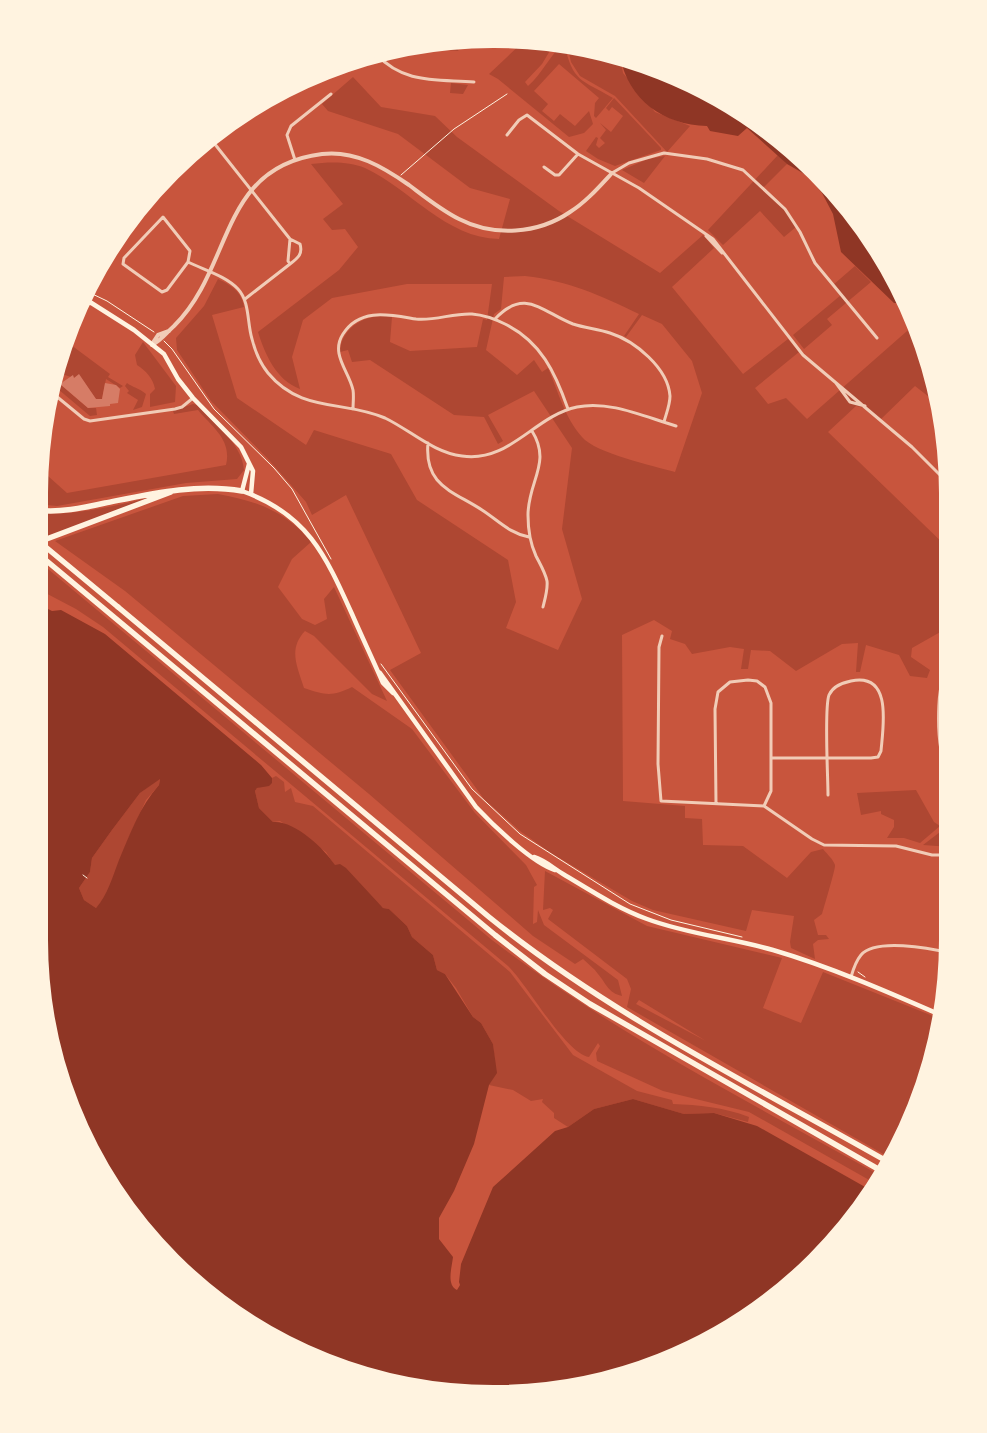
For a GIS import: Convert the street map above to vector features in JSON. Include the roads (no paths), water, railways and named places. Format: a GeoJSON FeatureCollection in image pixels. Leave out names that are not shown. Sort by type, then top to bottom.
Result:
{"type":"FeatureCollection","features":[{"type":"Feature","properties":{"kind":"highway"},"geometry":{"type":"LineString","coordinates":[[45,510],[69,510],[165,492],[199,488],[222,488],[242,491]]}},
{"type":"Feature","properties":{"kind":"highway"},"geometry":{"type":"LineString","coordinates":[[45,541],[171,492]]}},
{"type":"Feature","properties":{"kind":"highway"},"geometry":{"type":"LineString","coordinates":[[45,546],[489,917],[540,957],[598,997],[884,1160]]}},
{"type":"Feature","properties":{"kind":"highway"},"geometry":{"type":"LineString","coordinates":[[45,559],[495,935],[545,974],[627,1026],[879,1169]]}},
{"type":"Feature","properties":{"kind":"main road"},"geometry":{"type":"LineString","coordinates":[[90,303],[134,330],[164,354],[167,363],[193,398],[241,447],[253,471],[251,494]]}},
{"type":"Feature","properties":{"kind":"main road"},"geometry":{"type":"LineString","coordinates":[[249,464],[242,491],[275,505],[292,517],[318,545],[393,693],[476,806],[494,825],[534,857],[547,861],[556,870],[621,908],[654,922],[775,951],[850,978],[935,1013]]}},
{"type":"Feature","properties":{"kind":"street"},"geometry":{"type":"LineString","coordinates":[[382,59],[398,73],[414,78],[474,82]]}},
{"type":"Feature","properties":{"kind":"street"},"geometry":{"type":"LineString","coordinates":[[295,160],[287,135],[291,126],[331,94]]}},
{"type":"Feature","properties":{"kind":"street"},"geometry":{"type":"LineString","coordinates":[[507,135],[519,120],[527,115],[578,154],[639,188],[719,245],[803,355],[912,447],[941,476]]}},
{"type":"Feature","properties":{"kind":"street"},"geometry":{"type":"LineString","coordinates":[[214,143],[290,239],[300,244],[302,250],[300,256],[245,299]]}},
{"type":"Feature","properties":{"kind":"street"},"geometry":{"type":"LineString","coordinates":[[152,345],[162,340],[195,302],[239,206],[250,189],[275,170],[295,160],[322,154],[350,155],[380,166],[460,220],[491,230],[508,231],[524,230],[555,221],[587,199],[612,173],[629,163],[664,153],[707,159],[743,170],[785,209],[800,232],[815,263],[877,338]]}},
{"type":"Feature","properties":{"kind":"street"},"geometry":{"type":"LineString","coordinates":[[544,167],[559,175],[578,154]]}},
{"type":"Feature","properties":{"kind":"street"},"geometry":{"type":"LineString","coordinates":[[163,216],[190,251],[188,262],[167,290],[162,292],[123,264],[124,258],[163,216]]}},
{"type":"Feature","properties":{"kind":"street"},"geometry":{"type":"LineString","coordinates":[[290,239],[288,261],[290,264]]}},
{"type":"Feature","properties":{"kind":"street"},"geometry":{"type":"LineString","coordinates":[[188,262],[230,282],[245,299],[251,338],[257,353],[269,374],[282,386],[303,399],[325,406],[353,409],[384,418],[445,452],[461,456],[486,456],[500,452],[568,409],[586,406],[604,406],[676,426]]}},
{"type":"Feature","properties":{"kind":"street"},"geometry":{"type":"LineString","coordinates":[[494,319],[507,308],[516,304],[533,304],[572,324],[610,333],[631,343],[646,355],[662,376],[670,396],[664,422]]}},
{"type":"Feature","properties":{"kind":"street"},"geometry":{"type":"LineString","coordinates":[[353,409],[353,391],[338,356],[339,344],[343,334],[356,321],[384,313],[417,319],[473,314],[494,319],[520,332],[536,346],[552,368],[568,409]]}},
{"type":"Feature","properties":{"kind":"street"},"geometry":{"type":"LineString","coordinates":[[152,345],[158,335],[169,331]]}},
{"type":"Feature","properties":{"kind":"street"},"geometry":{"type":"LineString","coordinates":[[836,382],[850,402],[865,407]]}},
{"type":"Feature","properties":{"kind":"street"},"geometry":{"type":"LineString","coordinates":[[56,396],[84,419],[90,421],[175,409],[182,407],[193,398]]}},
{"type":"Feature","properties":{"kind":"street"},"geometry":{"type":"LineString","coordinates":[[532,431],[539,442],[541,453],[540,464],[529,499],[529,537],[546,580],[543,607]]}},
{"type":"Feature","properties":{"kind":"street"},"geometry":{"type":"LineString","coordinates":[[428,443],[428,461],[441,486],[482,510],[507,530],[529,537]]}},
{"type":"Feature","properties":{"kind":"street"},"geometry":{"type":"LineString","coordinates":[[662,636],[659,647],[658,764],[660,801],[665,803],[716,803],[764,806],[812,839],[824,844],[896,846],[932,855],[942,855]]}},
{"type":"Feature","properties":{"kind":"street"},"geometry":{"type":"LineString","coordinates":[[942,679],[940,736],[942,753]]}},
{"type":"Feature","properties":{"kind":"street"},"geometry":{"type":"LineString","coordinates":[[716,803],[715,709],[718,692],[730,682],[748,680],[757,681],[770,694],[771,791],[764,806]]}},
{"type":"Feature","properties":{"kind":"street"},"geometry":{"type":"LineString","coordinates":[[772,758],[828,759],[878,757],[882,751],[882,696],[878,688],[870,682],[855,680],[841,683],[833,689],[829,696],[828,759],[828,796]]}},
{"type":"Feature","properties":{"kind":"street"},"geometry":{"type":"LineString","coordinates":[[850,978],[860,956],[875,947],[923,947],[942,951]]}}]}
